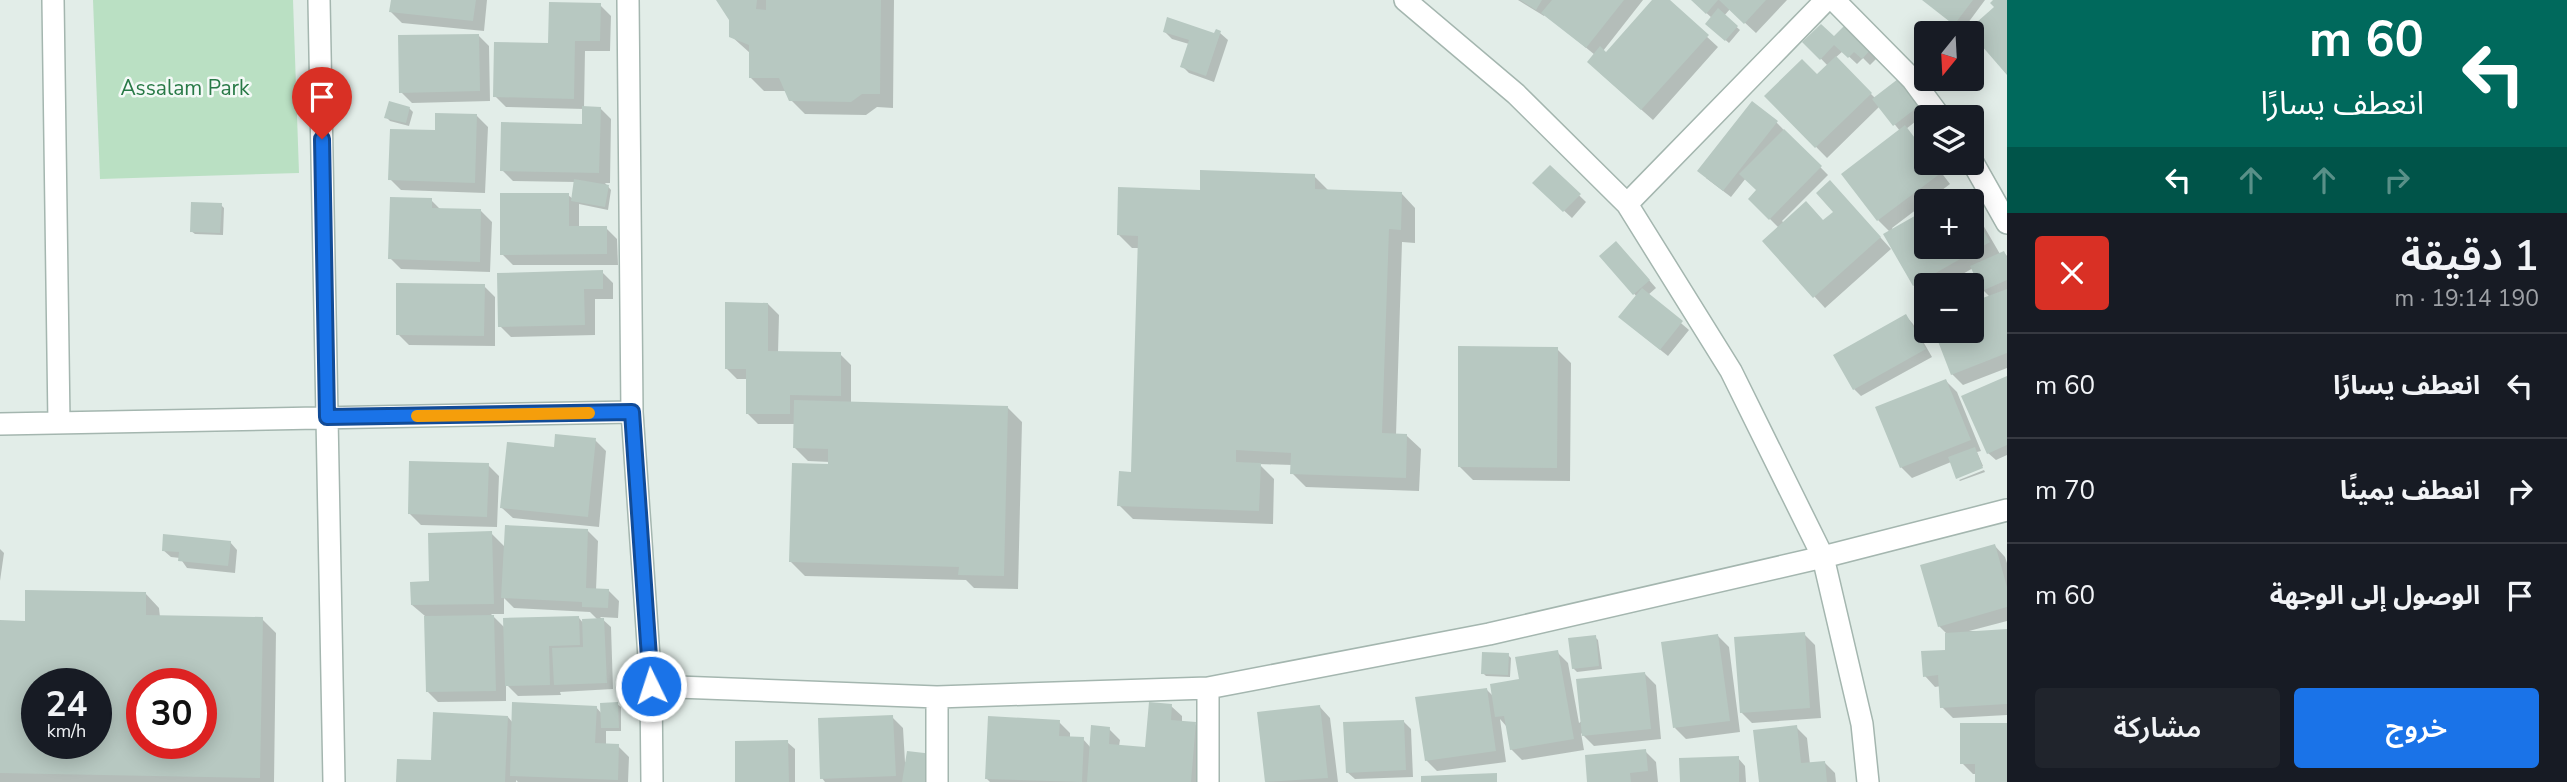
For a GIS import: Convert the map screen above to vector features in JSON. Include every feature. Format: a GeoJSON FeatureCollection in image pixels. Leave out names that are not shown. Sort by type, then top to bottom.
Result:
{"type":"FeatureCollection","features":[{"type":"Feature","properties":{"kind":"street"},"geometry":{"type":"LineString","coordinates":[[53,0],[59,423]]}},
{"type":"Feature","properties":{"kind":"street"},"geometry":{"type":"LineString","coordinates":[[320,0],[334,782]]}},
{"type":"Feature","properties":{"kind":"street"},"geometry":{"type":"LineString","coordinates":[[628,0],[632,412],[651,686],[652,782]]}},
{"type":"Feature","properties":{"kind":"street"},"geometry":{"type":"LineString","coordinates":[[1405,0],[1516,94],[1627,204],[1731,371],[1823,556],[1862,724],[1868,782]]}},
{"type":"Feature","properties":{"kind":"street"},"geometry":{"type":"LineString","coordinates":[[1627,204],[1826,0]]}},
{"type":"Feature","properties":{"kind":"street"},"geometry":{"type":"LineString","coordinates":[[1834,0],[1912,79],[1932,105]]}},
{"type":"Feature","properties":{"kind":"street"},"geometry":{"type":"LineString","coordinates":[[1980,175],[2007,223]]}},
{"type":"Feature","properties":{"kind":"street"},"geometry":{"type":"LineString","coordinates":[[0,424],[632,412]]}},
{"type":"Feature","properties":{"kind":"street"},"geometry":{"type":"LineString","coordinates":[[651,686],[937,697],[1208,688],[1489,634],[2007,510]]}},
{"type":"Feature","properties":{"kind":"street"},"geometry":{"type":"LineString","coordinates":[[1208,688],[1208,782]]}},
{"type":"Feature","properties":{"kind":"street"},"geometry":{"type":"LineString","coordinates":[[937,697],[937,782]]}},
{"type":"Feature","properties":{"kind":"green space","name":"Assalam Park"},"geometry":{"type":"Polygon","coordinates":[[[93,0],[293,0],[299,173],[100,179],[93,0]]]}},
{"type":"Feature","properties":{"kind":"building"},"geometry":{"type":"Polygon","coordinates":[[[391,0],[476,0],[473,21],[389,12],[391,0]]]}},
{"type":"Feature","properties":{"kind":"building"},"geometry":{"type":"Polygon","coordinates":[[[716,0],[757,0],[756,9],[766,10],[766,0],[881,0],[880,94],[862,94],[851,102],[789,101],[779,78],[749,78],[749,45],[729,37],[729,20],[716,0]]]}},
{"type":"Feature","properties":{"kind":"building"},"geometry":{"type":"Polygon","coordinates":[[[1520,0],[1542,0],[1536,10],[1520,0]]]}},
{"type":"Feature","properties":{"kind":"building"},"geometry":{"type":"Polygon","coordinates":[[[1552,0],[1624,0],[1586,48],[1541,13],[1552,0]]]}},
{"type":"Feature","properties":{"kind":"building"},"geometry":{"type":"Polygon","coordinates":[[[1652,0],[1670,0],[1709,35],[1641,110],[1587,62],[1600,46],[1606,52],[1652,0]]]}},
{"type":"Feature","properties":{"kind":"building"},"geometry":{"type":"Polygon","coordinates":[[[1691,0],[1718,0],[1706,14],[1691,0]]]}},
{"type":"Feature","properties":{"kind":"building"},"geometry":{"type":"Polygon","coordinates":[[[1719,0],[1766,0],[1744,24],[1719,0]]]}},
{"type":"Feature","properties":{"kind":"building"},"geometry":{"type":"Polygon","coordinates":[[[1922,0],[1973,0],[1957,21],[1949,21],[1922,0]]]}},
{"type":"Feature","properties":{"kind":"building"},"geometry":{"type":"Polygon","coordinates":[[[1993,0],[2007,0],[2007,75],[1984,48],[1984,21],[1978,21],[1994,7],[1990,3],[1993,0]]]}},
{"type":"Feature","properties":{"kind":"building"},"geometry":{"type":"Polygon","coordinates":[[[549,2],[601,3],[600,41],[575,41],[574,99],[493,97],[494,42],[548,43],[549,2]]]}},
{"type":"Feature","properties":{"kind":"building"},"geometry":{"type":"Polygon","coordinates":[[[1718,8],[1738,26],[1725,41],[1705,24],[1718,8]]]}},
{"type":"Feature","properties":{"kind":"building"},"geometry":{"type":"Polygon","coordinates":[[[1167,17],[1214,33],[1216,29],[1221,31],[1206,76],[1180,67],[1189,40],[1163,32],[1167,17]]]}},
{"type":"Feature","properties":{"kind":"building"},"geometry":{"type":"Polygon","coordinates":[[[1849,21],[1874,46],[1862,59],[1854,52],[1848,58],[1834,45],[1820,60],[1802,42],[1821,24],[1834,36],[1849,21]]]}},
{"type":"Feature","properties":{"kind":"building"},"geometry":{"type":"Polygon","coordinates":[[[479,34],[480,91],[399,93],[398,35],[479,34]]]}},
{"type":"Feature","properties":{"kind":"building"},"geometry":{"type":"Polygon","coordinates":[[[1836,56],[1872,93],[1815,148],[1764,96],[1802,59],[1817,74],[1836,56]]]}},
{"type":"Feature","properties":{"kind":"building"},"geometry":{"type":"Polygon","coordinates":[[[1898,79],[1918,105],[1914,105],[1914,110],[1893,126],[1872,99],[1898,79]]]}},
{"type":"Feature","properties":{"kind":"building"},"geometry":{"type":"Polygon","coordinates":[[[389,101],[410,107],[406,123],[384,118],[389,101]]]}},
{"type":"Feature","properties":{"kind":"building"},"geometry":{"type":"Polygon","coordinates":[[[1752,101],[1778,121],[1723,191],[1697,171],[1752,101]]]}},
{"type":"Feature","properties":{"kind":"building"},"geometry":{"type":"Polygon","coordinates":[[[582,106],[601,107],[599,173],[500,171],[501,122],[582,124],[582,106]]]}},
{"type":"Feature","properties":{"kind":"building"},"geometry":{"type":"Polygon","coordinates":[[[435,113],[477,114],[475,183],[388,180],[390,129],[435,130],[435,113]]]}},
{"type":"Feature","properties":{"kind":"building"},"geometry":{"type":"Polygon","coordinates":[[[1905,125],[1914,137],[1914,175],[1938,175],[1920,189],[1914,189],[1914,193],[1877,221],[1841,174],[1905,125]]]}},
{"type":"Feature","properties":{"kind":"building"},"geometry":{"type":"Polygon","coordinates":[[[1784,129],[1822,166],[1769,220],[1748,199],[1756,190],[1739,174],[1784,129]]]}},
{"type":"Feature","properties":{"kind":"building"},"geometry":{"type":"Polygon","coordinates":[[[1550,165],[1581,194],[1563,212],[1532,183],[1550,165]]]}},
{"type":"Feature","properties":{"kind":"building"},"geometry":{"type":"Polygon","coordinates":[[[1200,170],[1315,174],[1315,189],[1402,192],[1401,230],[1389,229],[1382,433],[1407,434],[1406,478],[1290,474],[1291,453],[1236,450],[1236,462],[1261,463],[1259,511],[1117,506],[1119,471],[1131,472],[1138,236],[1117,235],[1118,187],[1200,190],[1200,170]]]}},
{"type":"Feature","properties":{"kind":"building"},"geometry":{"type":"Polygon","coordinates":[[[574,179],[609,185],[605,207],[571,201],[574,179]]]}},
{"type":"Feature","properties":{"kind":"building"},"geometry":{"type":"Polygon","coordinates":[[[1830,180],[1881,237],[1813,298],[1762,241],[1806,201],[1823,220],[1833,212],[1816,193],[1830,180]]]}},
{"type":"Feature","properties":{"kind":"building"},"geometry":{"type":"Polygon","coordinates":[[[500,193],[569,193],[569,226],[607,226],[607,254],[500,255],[500,193]]]}},
{"type":"Feature","properties":{"kind":"building"},"geometry":{"type":"Polygon","coordinates":[[[390,197],[432,198],[432,208],[481,209],[480,262],[388,259],[390,197]]]}},
{"type":"Feature","properties":{"kind":"building"},"geometry":{"type":"Polygon","coordinates":[[[191,202],[222,203],[220,233],[190,232],[191,202]]]}},
{"type":"Feature","properties":{"kind":"building"},"geometry":{"type":"Polygon","coordinates":[[[1914,216],[1914,259],[1960,259],[1936,273],[1914,273],[1913,286],[1883,234],[1914,216]]]}},
{"type":"Feature","properties":{"kind":"building"},"geometry":{"type":"Polygon","coordinates":[[[1984,232],[1990,242],[1984,245],[1984,232]]]}},
{"type":"Feature","properties":{"kind":"building"},"geometry":{"type":"Polygon","coordinates":[[[1616,241],[1650,280],[1633,295],[1599,256],[1616,241]]]}},
{"type":"Feature","properties":{"kind":"building"},"geometry":{"type":"Polygon","coordinates":[[[2004,251],[2007,257],[2007,280],[1984,290],[1984,273],[1973,273],[1970,266],[2004,251]]]}},
{"type":"Feature","properties":{"kind":"building"},"geometry":{"type":"Polygon","coordinates":[[[603,270],[603,289],[584,289],[585,325],[498,327],[497,273],[603,270]]]}},
{"type":"Feature","properties":{"kind":"building"},"geometry":{"type":"Polygon","coordinates":[[[396,283],[485,284],[484,336],[396,335],[396,283]]]}},
{"type":"Feature","properties":{"kind":"building"},"geometry":{"type":"Polygon","coordinates":[[[1642,288],[1683,321],[1660,350],[1618,317],[1642,288]]]}},
{"type":"Feature","properties":{"kind":"building"},"geometry":{"type":"Polygon","coordinates":[[[2007,289],[2007,353],[1951,375],[1939,343],[1984,343],[1984,298],[2007,289]]]}},
{"type":"Feature","properties":{"kind":"building"},"geometry":{"type":"Polygon","coordinates":[[[725,302],[768,303],[768,351],[841,352],[841,396],[790,395],[790,414],[746,414],[746,369],[725,369],[725,302]]]}},
{"type":"Feature","properties":{"kind":"building"},"geometry":{"type":"Polygon","coordinates":[[[1906,314],[1914,328],[1914,343],[1923,343],[1926,349],[1853,390],[1833,355],[1906,314]]]}},
{"type":"Feature","properties":{"kind":"building"},"geometry":{"type":"Polygon","coordinates":[[[1458,346],[1558,347],[1557,468],[1458,467],[1458,346]]]}},
{"type":"Feature","properties":{"kind":"building"},"geometry":{"type":"Polygon","coordinates":[[[2007,376],[2007,445],[1987,454],[1961,396],[2007,376]]]}},
{"type":"Feature","properties":{"kind":"building"},"geometry":{"type":"Polygon","coordinates":[[[1946,379],[1971,440],[1900,468],[1875,407],[1946,379]]]}},
{"type":"Feature","properties":{"kind":"building"},"geometry":{"type":"Polygon","coordinates":[[[794,400],[1008,406],[1004,576],[958,575],[959,567],[789,562],[792,463],[828,464],[828,449],[793,448],[794,400]]]}},
{"type":"Feature","properties":{"kind":"building"},"geometry":{"type":"Polygon","coordinates":[[[555,434],[596,438],[588,517],[500,508],[507,442],[554,447],[555,434]]]}},
{"type":"Feature","properties":{"kind":"building"},"geometry":{"type":"Polygon","coordinates":[[[1975,447],[1983,468],[1956,479],[1948,457],[1975,447]]]}},
{"type":"Feature","properties":{"kind":"building"},"geometry":{"type":"Polygon","coordinates":[[[409,461],[489,463],[487,517],[408,514],[409,461]]]}},
{"type":"Feature","properties":{"kind":"building"},"geometry":{"type":"Polygon","coordinates":[[[505,525],[588,529],[586,588],[609,589],[608,608],[582,607],[582,602],[501,598],[505,525]]]}},
{"type":"Feature","properties":{"kind":"building"},"geometry":{"type":"Polygon","coordinates":[[[492,531],[494,604],[411,605],[410,582],[429,581],[428,533],[492,531]]]}},
{"type":"Feature","properties":{"kind":"building"},"geometry":{"type":"Polygon","coordinates":[[[163,534],[231,541],[228,566],[178,561],[179,552],[162,551],[163,534]]]}},
{"type":"Feature","properties":{"kind":"building"},"geometry":{"type":"Polygon","coordinates":[[[1995,544],[2007,587],[2007,607],[1938,627],[1920,565],[1995,544]]]}},
{"type":"Feature","properties":{"kind":"building"},"geometry":{"type":"Polygon","coordinates":[[[25,590],[146,592],[146,615],[263,617],[260,778],[0,773],[0,620],[25,621],[25,590]]]}},
{"type":"Feature","properties":{"kind":"building"},"geometry":{"type":"Polygon","coordinates":[[[494,615],[496,691],[426,692],[424,616],[494,615]]]}},
{"type":"Feature","properties":{"kind":"building"},"geometry":{"type":"Polygon","coordinates":[[[579,616],[580,645],[549,646],[550,685],[505,686],[503,618],[579,616]]]}},
{"type":"Feature","properties":{"kind":"building"},"geometry":{"type":"Polygon","coordinates":[[[604,618],[607,683],[554,685],[552,648],[583,647],[582,619],[604,618]]]}},
{"type":"Feature","properties":{"kind":"building"},"geometry":{"type":"Polygon","coordinates":[[[2007,629],[2007,704],[1940,708],[1938,675],[1923,677],[1921,651],[1945,650],[1945,633],[2007,629]]]}},
{"type":"Feature","properties":{"kind":"building"},"geometry":{"type":"Polygon","coordinates":[[[1805,632],[1810,708],[1740,713],[1734,637],[1805,632]]]}},
{"type":"Feature","properties":{"kind":"building"},"geometry":{"type":"Polygon","coordinates":[[[1718,634],[1730,721],[1673,728],[1661,642],[1718,634]]]}},
{"type":"Feature","properties":{"kind":"building"},"geometry":{"type":"Polygon","coordinates":[[[1596,635],[1599,666],[1572,669],[1568,638],[1596,635]]]}},
{"type":"Feature","properties":{"kind":"building"},"geometry":{"type":"Polygon","coordinates":[[[1558,650],[1574,739],[1510,750],[1504,716],[1495,717],[1490,684],[1519,679],[1515,657],[1558,650]]]}},
{"type":"Feature","properties":{"kind":"building"},"geometry":{"type":"Polygon","coordinates":[[[1482,652],[1509,653],[1508,675],[1481,674],[1482,652]]]}},
{"type":"Feature","properties":{"kind":"building"},"geometry":{"type":"Polygon","coordinates":[[[1645,672],[1651,729],[1582,736],[1576,679],[1645,672]]]}},
{"type":"Feature","properties":{"kind":"building"},"geometry":{"type":"Polygon","coordinates":[[[1487,688],[1496,751],[1425,761],[1415,697],[1487,688]]]}},
{"type":"Feature","properties":{"kind":"building"},"geometry":{"type":"Polygon","coordinates":[[[512,702],[597,706],[595,743],[619,744],[618,780],[510,776],[512,702]]]}},
{"type":"Feature","properties":{"kind":"building"},"geometry":{"type":"Polygon","coordinates":[[[618,702],[619,728],[601,728],[600,703],[618,702]]]}},
{"type":"Feature","properties":{"kind":"building"},"geometry":{"type":"Polygon","coordinates":[[[1149,702],[1172,704],[1171,720],[1196,722],[1191,782],[1087,782],[1091,725],[1110,727],[1109,744],[1145,747],[1149,702]]]}},
{"type":"Feature","properties":{"kind":"building"},"geometry":{"type":"Polygon","coordinates":[[[1320,705],[1328,778],[1265,782],[1257,712],[1320,705]]]}},
{"type":"Feature","properties":{"kind":"building"},"geometry":{"type":"Polygon","coordinates":[[[433,712],[508,716],[505,782],[396,782],[397,759],[431,760],[433,712]]]}},
{"type":"Feature","properties":{"kind":"building"},"geometry":{"type":"Polygon","coordinates":[[[893,715],[896,776],[820,779],[818,718],[893,715]]]}},
{"type":"Feature","properties":{"kind":"building"},"geometry":{"type":"Polygon","coordinates":[[[988,716],[1060,720],[1059,736],[1084,737],[1082,782],[985,779],[988,716]]]}},
{"type":"Feature","properties":{"kind":"building"},"geometry":{"type":"Polygon","coordinates":[[[1404,720],[1406,770],[1346,773],[1343,722],[1404,720]]]}},
{"type":"Feature","properties":{"kind":"building"},"geometry":{"type":"Polygon","coordinates":[[[1960,723],[2007,723],[2007,782],[1975,782],[1975,764],[1960,764],[1960,723]]]}},
{"type":"Feature","properties":{"kind":"building"},"geometry":{"type":"Polygon","coordinates":[[[1797,725],[1801,763],[1825,761],[1827,782],[1759,782],[1753,730],[1797,725]]]}},
{"type":"Feature","properties":{"kind":"building"},"geometry":{"type":"Polygon","coordinates":[[[788,740],[789,782],[735,782],[735,741],[788,740]]]}},
{"type":"Feature","properties":{"kind":"building"},"geometry":{"type":"Polygon","coordinates":[[[1646,749],[1648,771],[1630,773],[1631,782],[1587,782],[1585,755],[1646,749]]]}},
{"type":"Feature","properties":{"kind":"building"},"geometry":{"type":"Polygon","coordinates":[[[907,751],[933,754],[929,782],[902,782],[907,751]]]}},
{"type":"Feature","properties":{"kind":"building"},"geometry":{"type":"Polygon","coordinates":[[[1739,756],[1739,782],[1680,782],[1679,758],[1739,756]]]}},
{"type":"Feature","properties":{"kind":"building"},"geometry":{"type":"Polygon","coordinates":[[[1497,773],[1497,782],[1421,782],[1421,776],[1497,773]]]}},
{"type":"Feature","properties":{"kind":"slow traffic"},"geometry":{"type":"LineString","coordinates":[[417,416],[589,413]]}},
{"type":"Feature","properties":{"kind":"route"},"geometry":{"type":"LineString","coordinates":[[322,139],[327,417],[632,412],[651,686]]}}]}
